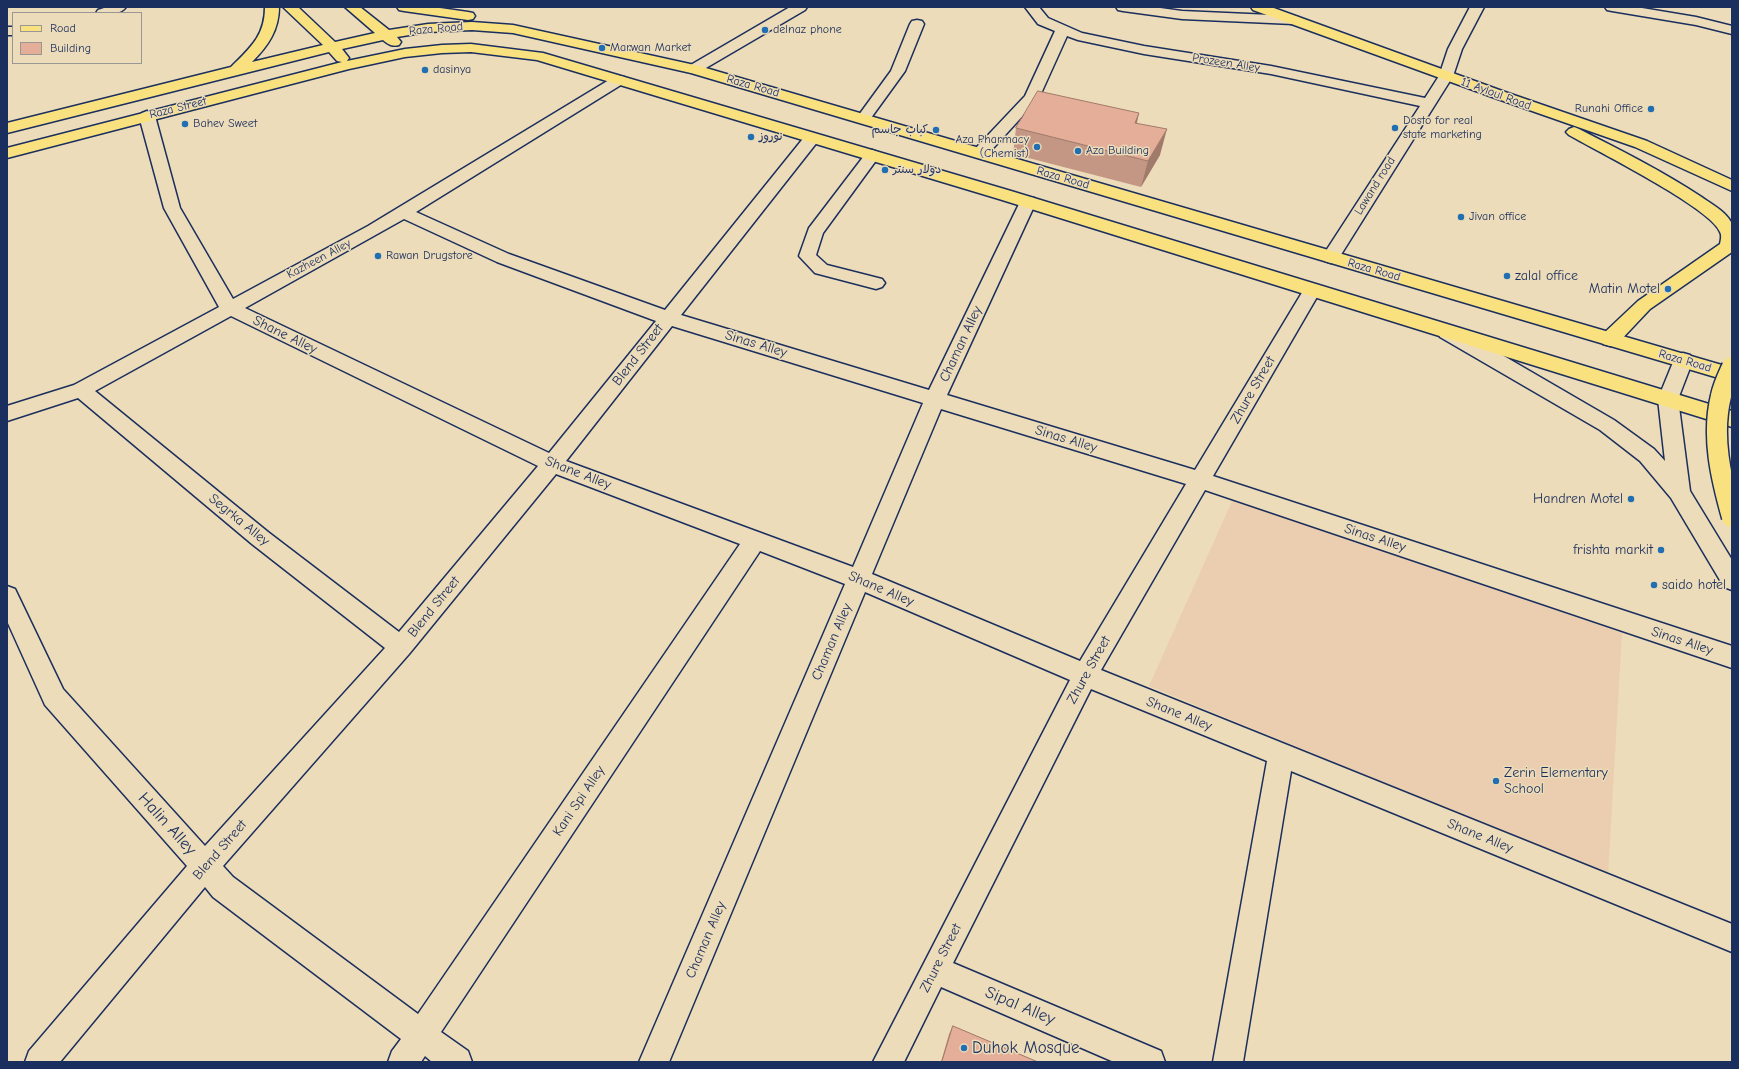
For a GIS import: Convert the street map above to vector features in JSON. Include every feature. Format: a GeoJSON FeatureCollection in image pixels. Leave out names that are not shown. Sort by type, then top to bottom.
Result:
{"type":"FeatureCollection","features":[{"type":"Feature","properties":{"kind":"main road"},"geometry":{"type":"LineString","coordinates":[[236,70],[259,46],[269,32],[272,22],[272,7]]}},
{"type":"Feature","properties":{"kind":"main road"},"geometry":{"type":"LineString","coordinates":[[290,7],[322,35],[348,65]]}},
{"type":"Feature","properties":{"kind":"main road"},"geometry":{"type":"LineString","coordinates":[[352,7],[387,35],[405,53]]}},
{"type":"Feature","properties":{"kind":"main road"},"geometry":{"type":"LineString","coordinates":[[404,7],[468,16],[513,29]]}},
{"type":"Feature","properties":{"kind":"main road","name":"11 Ayloul Road"},"geometry":{"type":"LineString","coordinates":[[1260,7],[1446,76],[1641,144],[1732,186]]}},
{"type":"Feature","properties":{"kind":"main road","name":"Raza Road"},"geometry":{"type":"LineString","coordinates":[[334,48],[387,35],[428,28],[472,26],[513,29],[694,69],[1732,375]]}},
{"type":"Feature","properties":{"kind":"main road"},"geometry":{"type":"LineString","coordinates":[[236,70],[334,48]]}},
{"type":"Feature","properties":{"kind":"main road","name":"Raza Road"},"geometry":{"type":"LineString","coordinates":[[405,53],[471,48],[538,56],[1028,202],[1732,419]]}},
{"type":"Feature","properties":{"kind":"main road","name":"Raza Street"},"geometry":{"type":"LineString","coordinates":[[7,153],[348,65],[405,53]]}},
{"type":"Feature","properties":{"kind":"main road","name":"Raza Street"},"geometry":{"type":"LineString","coordinates":[[7,128],[236,70]]}},
{"type":"Feature","properties":{"kind":"main road"},"geometry":{"type":"LineString","coordinates":[[1500,95],[1550,119],[1620,156],[1688,195],[1721,220],[1729,231],[1729,246],[1644,305],[1610,339]]}},
{"type":"Feature","properties":{"kind":"main road"},"geometry":{"type":"LineString","coordinates":[[1550,119],[1654,163],[1732,199]]}},
{"type":"Feature","properties":{"kind":"main road"},"geometry":{"type":"LineString","coordinates":[[1641,144],[1732,180]]}},
{"type":"Feature","properties":{"kind":"main road"},"geometry":{"type":"LineString","coordinates":[[1697,166],[1732,176]]}},
{"type":"Feature","properties":{"kind":"main road"},"geometry":{"type":"LineString","coordinates":[[1732,367],[1720,397],[1716,422],[1717,448],[1725,494],[1732,518]]}},
{"type":"Feature","properties":{"kind":"street"},"geometry":{"type":"LineString","coordinates":[[106,12],[119,7]]}},
{"type":"Feature","properties":{"kind":"street"},"geometry":{"type":"LineString","coordinates":[[694,69],[800,7]]}},
{"type":"Feature","properties":{"kind":"street","name":"Prozeen Alley"},"geometry":{"type":"LineString","coordinates":[[1032,7],[1043,21],[1078,36],[1144,50],[1271,70],[1429,103]]}},
{"type":"Feature","properties":{"kind":"street"},"geometry":{"type":"LineString","coordinates":[[1123,7],[1182,15],[1293,20]]}},
{"type":"Feature","properties":{"kind":"street","name":"Lawand road"},"geometry":{"type":"LineString","coordinates":[[1331,257],[1446,76],[1455,49],[1477,7]]}},
{"type":"Feature","properties":{"kind":"street"},"geometry":{"type":"LineString","coordinates":[[1612,7],[1696,21],[1732,30]]}},
{"type":"Feature","properties":{"kind":"street"},"geometry":{"type":"LineString","coordinates":[[1690,7],[1696,21]]}},
{"type":"Feature","properties":{"kind":"street"},"geometry":{"type":"LineString","coordinates":[[980,153],[1032,98],[1063,30]]}},
{"type":"Feature","properties":{"kind":"street","name":"Kazheen Alley"},"geometry":{"type":"LineString","coordinates":[[7,414],[81,390],[404,213],[619,80]]}},
{"type":"Feature","properties":{"kind":"street"},"geometry":{"type":"LineString","coordinates":[[146,116],[172,208],[229,308]]}},
{"type":"Feature","properties":{"kind":"street","name":"Blend Street"},"geometry":{"type":"LineString","coordinates":[[40,1062],[205,866],[401,647],[552,464],[812,138]]}},
{"type":"Feature","properties":{"kind":"street","name":"Chaman Alley"},"geometry":{"type":"LineString","coordinates":[[654,1062],[935,399],[1028,202]]}},
{"type":"Feature","properties":{"kind":"street","name":"Sinas Alley"},"geometry":{"type":"LineString","coordinates":[[404,213],[503,258],[668,318],[1200,480],[1732,658]]}},
{"type":"Feature","properties":{"kind":"street","name":"Zhure Street"},"geometry":{"type":"LineString","coordinates":[[888,1062],[1085,675],[1312,290]]}},
{"type":"Feature","properties":{"kind":"street","name":"Shane Alley"},"geometry":{"type":"LineString","coordinates":[[229,308],[552,464],[859,579],[1085,675],[1732,938]]}},
{"type":"Feature","properties":{"kind":"street"},"geometry":{"type":"LineString","coordinates":[[1447,332],[1607,425],[1647,455],[1679,492],[1732,580]]}},
{"type":"Feature","properties":{"kind":"street"},"geometry":{"type":"LineString","coordinates":[[1679,492],[1668,399],[1683,360]]}},
{"type":"Feature","properties":{"kind":"street","name":"Segrka Alley"},"geometry":{"type":"LineString","coordinates":[[81,390],[260,538],[401,647]]}},
{"type":"Feature","properties":{"kind":"street","name":"Kani Spi Alley"},"geometry":{"type":"LineString","coordinates":[[403,1062],[755,540]]}},
{"type":"Feature","properties":{"kind":"street","name":"Halin Alley"},"geometry":{"type":"LineString","coordinates":[[7,596],[54,697],[223,887],[457,1062]]}},
{"type":"Feature","properties":{"kind":"street"},"geometry":{"type":"LineString","coordinates":[[1228,1062],[1281,755]]}},
{"type":"Feature","properties":{"kind":"street","name":"Sipal Alley"},"geometry":{"type":"LineString","coordinates":[[935,970],[1150,1062]]}},
{"type":"Feature","properties":{"kind":"lane"},"geometry":{"type":"LineString","coordinates":[[863,119],[898,71],[917,24]]}},
{"type":"Feature","properties":{"kind":"lane"},"geometry":{"type":"LineString","coordinates":[[872,155],[815,232],[807,256],[821,269],[876,283]]}},
{"type":"Feature","properties":{"kind":"shaded area","name":"Zerin Elementary School"},"geometry":{"type":"Polygon","coordinates":[[[1233,499],[1622,633],[1608,875],[1149,686],[1233,499]]]}},
{"type":"Feature","properties":{"kind":"building"},"geometry":{"type":"Polygon","coordinates":[[[1038,91],[1139,113],[1135,123],[1167,129],[1148,161],[1016,128],[1038,91]]]}},
{"type":"Feature","properties":{"kind":"building"},"geometry":{"type":"Polygon","coordinates":[[[953,1026],[1038,1062],[942,1062],[953,1026]]]}},
{"type":"Feature","properties":{"kind":"place","name":"delnaz phone"},"geometry":{"type":"Point","coordinates":[765,30]}},
{"type":"Feature","properties":{"kind":"place","name":"Marwan Market"},"geometry":{"type":"Point","coordinates":[602,48]}},
{"type":"Feature","properties":{"kind":"place","name":"dasinya"},"geometry":{"type":"Point","coordinates":[425,70]}},
{"type":"Feature","properties":{"kind":"place","name":"Runahi Office"},"geometry":{"type":"Point","coordinates":[1651,109]}},
{"type":"Feature","properties":{"kind":"place","name":"Bahev Sweet"},"geometry":{"type":"Point","coordinates":[185,124]}},
{"type":"Feature","properties":{"kind":"place","name":"Dosto for real state marketing"},"geometry":{"type":"Point","coordinates":[1395,128]}},
{"type":"Feature","properties":{"kind":"place","name":"كباب جاسم"},"geometry":{"type":"Point","coordinates":[936,130]}},
{"type":"Feature","properties":{"kind":"place","name":"نوروز"},"geometry":{"type":"Point","coordinates":[751,137]}},
{"type":"Feature","properties":{"kind":"place","name":"Aza Pharmacy (Chemist)"},"geometry":{"type":"Point","coordinates":[1037,147]}},
{"type":"Feature","properties":{"kind":"place","name":"Aza Building"},"geometry":{"type":"Point","coordinates":[1078,151]}},
{"type":"Feature","properties":{"kind":"place","name":"دولار سنتر"},"geometry":{"type":"Point","coordinates":[885,170]}},
{"type":"Feature","properties":{"kind":"place","name":"Jivan office"},"geometry":{"type":"Point","coordinates":[1461,217]}},
{"type":"Feature","properties":{"kind":"place","name":"Rawan Drugstore"},"geometry":{"type":"Point","coordinates":[378,256]}},
{"type":"Feature","properties":{"kind":"place","name":"zalal office"},"geometry":{"type":"Point","coordinates":[1507,276]}},
{"type":"Feature","properties":{"kind":"place","name":"Matin Motel"},"geometry":{"type":"Point","coordinates":[1668,289]}},
{"type":"Feature","properties":{"kind":"place","name":"Handren Motel"},"geometry":{"type":"Point","coordinates":[1631,499]}},
{"type":"Feature","properties":{"kind":"place","name":"frishta markit"},"geometry":{"type":"Point","coordinates":[1661,550]}},
{"type":"Feature","properties":{"kind":"place","name":"saido hotel"},"geometry":{"type":"Point","coordinates":[1654,585]}},
{"type":"Feature","properties":{"kind":"place","name":"Zerin Elementary School"},"geometry":{"type":"Point","coordinates":[1496,781]}},
{"type":"Feature","properties":{"kind":"place","name":"Duhok Mosque"},"geometry":{"type":"Point","coordinates":[964,1048]}}]}
